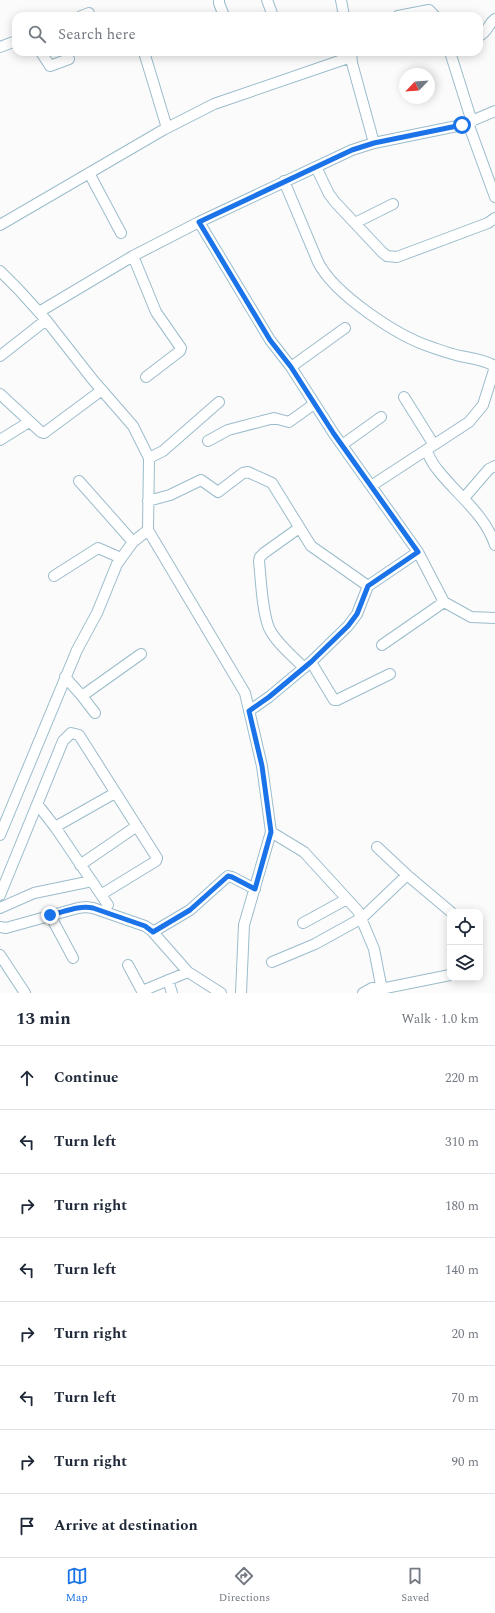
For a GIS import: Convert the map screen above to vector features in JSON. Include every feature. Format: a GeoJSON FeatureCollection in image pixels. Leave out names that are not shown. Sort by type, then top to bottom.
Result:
{"type":"FeatureCollection","features":[{"type":"Feature","properties":{"kind":"street"},"geometry":{"type":"LineString","coordinates":[[219,0],[222,12]]}},
{"type":"Feature","properties":{"kind":"street"},"geometry":{"type":"LineString","coordinates":[[267,0],[271,12]]}},
{"type":"Feature","properties":{"kind":"street"},"geometry":{"type":"LineString","coordinates":[[341,0],[343,12]]}},
{"type":"Feature","properties":{"kind":"street"},"geometry":{"type":"LineString","coordinates":[[419,12],[429,10],[431,12]]}},
{"type":"Feature","properties":{"kind":"street"},"geometry":{"type":"LineString","coordinates":[[483,33],[495,19]]}},
{"type":"Feature","properties":{"kind":"street"},"geometry":{"type":"LineString","coordinates":[[0,47],[12,42]]}},
{"type":"Feature","properties":{"kind":"street"},"geometry":{"type":"LineString","coordinates":[[44,56],[50,66],[69,59]]}},
{"type":"Feature","properties":{"kind":"street"},"geometry":{"type":"LineString","coordinates":[[145,56],[167,128]]}},
{"type":"Feature","properties":{"kind":"street"},"geometry":{"type":"LineString","coordinates":[[0,225],[167,128],[214,104],[348,56]]}},
{"type":"Feature","properties":{"kind":"street"},"geometry":{"type":"LineString","coordinates":[[351,56],[374,143]]}},
{"type":"Feature","properties":{"kind":"street"},"geometry":{"type":"LineString","coordinates":[[451,56],[470,122],[495,197]]}},
{"type":"Feature","properties":{"kind":"street"},"geometry":{"type":"LineString","coordinates":[[0,356],[42,316],[133,256],[199,222],[352,150],[374,143],[470,122],[495,111]]}},
{"type":"Feature","properties":{"kind":"street"},"geometry":{"type":"LineString","coordinates":[[316,168],[332,198],[382,252],[392,258],[488,223],[495,218]]}},
{"type":"Feature","properties":{"kind":"street"},"geometry":{"type":"LineString","coordinates":[[89,173],[121,232]]}},
{"type":"Feature","properties":{"kind":"street"},"geometry":{"type":"LineString","coordinates":[[284,181],[322,271],[333,283],[368,312],[417,342],[460,356],[484,360],[495,366],[492,387],[483,405],[473,417],[462,427],[371,486]]}},
{"type":"Feature","properties":{"kind":"street"},"geometry":{"type":"LineString","coordinates":[[355,223],[393,204]]}},
{"type":"Feature","properties":{"kind":"street"},"geometry":{"type":"LineString","coordinates":[[199,222],[270,340],[291,367],[342,445],[418,552],[444,602],[471,617],[495,618]]}},
{"type":"Feature","properties":{"kind":"street"},"geometry":{"type":"LineString","coordinates":[[133,256],[156,312],[181,348],[180,351],[146,377]]}},
{"type":"Feature","properties":{"kind":"street"},"geometry":{"type":"LineString","coordinates":[[0,271],[42,316],[133,426],[149,458],[148,530],[245,693],[262,766],[271,832],[244,925],[241,993]]}},
{"type":"Feature","properties":{"kind":"street"},"geometry":{"type":"LineString","coordinates":[[291,367],[345,328]]}},
{"type":"Feature","properties":{"kind":"street"},"geometry":{"type":"LineString","coordinates":[[0,394],[29,422],[44,433],[102,390]]}},
{"type":"Feature","properties":{"kind":"street"},"geometry":{"type":"LineString","coordinates":[[404,397],[430,447],[437,470],[476,512],[495,545]]}},
{"type":"Feature","properties":{"kind":"street"},"geometry":{"type":"LineString","coordinates":[[149,458],[163,451],[219,402]]}},
{"type":"Feature","properties":{"kind":"street"},"geometry":{"type":"LineString","coordinates":[[208,441],[228,430],[274,418],[280,418],[289,422],[314,404]]}},
{"type":"Feature","properties":{"kind":"street"},"geometry":{"type":"LineString","coordinates":[[342,445],[381,417]]}},
{"type":"Feature","properties":{"kind":"street"},"geometry":{"type":"LineString","coordinates":[[0,440],[29,422]]}},
{"type":"Feature","properties":{"kind":"street"},"geometry":{"type":"LineString","coordinates":[[464,498],[489,469],[495,466]]}},
{"type":"Feature","properties":{"kind":"street"},"geometry":{"type":"LineString","coordinates":[[148,501],[172,494],[201,480],[218,492],[243,473],[248,472],[272,483],[313,548],[368,586]]}},
{"type":"Feature","properties":{"kind":"street"},"geometry":{"type":"LineString","coordinates":[[79,481],[133,542]]}},
{"type":"Feature","properties":{"kind":"street"},"geometry":{"type":"LineString","coordinates":[[300,528],[260,557],[259,561],[266,618],[269,629],[275,637],[307,665],[334,700],[337,700],[390,674]]}},
{"type":"Feature","properties":{"kind":"street"},"geometry":{"type":"LineString","coordinates":[[0,835],[77,650],[97,612],[117,564],[133,542],[148,530]]}},
{"type":"Feature","properties":{"kind":"street"},"geometry":{"type":"LineString","coordinates":[[54,576],[98,548],[121,558]]}},
{"type":"Feature","properties":{"kind":"street"},"geometry":{"type":"LineString","coordinates":[[249,711],[269,697],[307,665],[348,626],[357,614],[368,586],[418,552]]}},
{"type":"Feature","properties":{"kind":"street"},"geometry":{"type":"LineString","coordinates":[[382,644],[444,602]]}},
{"type":"Feature","properties":{"kind":"street"},"geometry":{"type":"LineString","coordinates":[[82,696],[141,654]]}},
{"type":"Feature","properties":{"kind":"street"},"geometry":{"type":"LineString","coordinates":[[65,678],[95,713]]}},
{"type":"Feature","properties":{"kind":"street"},"geometry":{"type":"LineString","coordinates":[[0,895],[38,805],[62,741],[70,733],[79,735],[158,858],[156,861],[102,894]]}},
{"type":"Feature","properties":{"kind":"street"},"geometry":{"type":"LineString","coordinates":[[56,827],[115,793]]}},
{"type":"Feature","properties":{"kind":"street"},"geometry":{"type":"LineString","coordinates":[[38,805],[56,827],[108,905]]}},
{"type":"Feature","properties":{"kind":"street"},"geometry":{"type":"LineString","coordinates":[[80,864],[137,826]]}},
{"type":"Feature","properties":{"kind":"street"},"geometry":{"type":"LineString","coordinates":[[271,832],[304,852],[358,911],[374,949],[380,991]]}},
{"type":"Feature","properties":{"kind":"street"},"geometry":{"type":"LineString","coordinates":[[377,847],[407,876],[447,909]]}},
{"type":"Feature","properties":{"kind":"street"},"geometry":{"type":"LineString","coordinates":[[153,932],[190,910],[228,876],[255,889]]}},
{"type":"Feature","properties":{"kind":"street"},"geometry":{"type":"LineString","coordinates":[[272,962],[319,942],[362,918],[407,876]]}},
{"type":"Feature","properties":{"kind":"street"},"geometry":{"type":"LineString","coordinates":[[0,908],[34,893],[92,881]]}},
{"type":"Feature","properties":{"kind":"street"},"geometry":{"type":"LineString","coordinates":[[303,923],[347,899]]}},
{"type":"Feature","properties":{"kind":"street"},"geometry":{"type":"LineString","coordinates":[[0,926],[6,928],[78,908],[93,908],[145,926],[153,932],[188,972],[221,993]]}},
{"type":"Feature","properties":{"kind":"street"},"geometry":{"type":"LineString","coordinates":[[50,915],[73,958]]}},
{"type":"Feature","properties":{"kind":"street"},"geometry":{"type":"LineString","coordinates":[[0,955],[25,993]]}},
{"type":"Feature","properties":{"kind":"street"},"geometry":{"type":"LineString","coordinates":[[128,966],[142,991],[188,972]]}},
{"type":"Feature","properties":{"kind":"street"},"geometry":{"type":"LineString","coordinates":[[363,993],[372,988],[380,991],[447,976]]}},
{"type":"Feature","properties":{"kind":"street"},"geometry":{"type":"LineString","coordinates":[[168,980],[172,993]]}},
{"type":"Feature","properties":{"kind":"route"},"geometry":{"type":"LineString","coordinates":[[50,915],[78,908],[93,908],[145,926],[153,932],[190,910],[228,876],[255,889],[271,832],[262,766],[249,711],[269,697],[311,662],[348,626],[357,614],[368,586],[418,552],[334,434],[291,367],[270,340],[199,222],[359,147],[462,125]]}}]}
